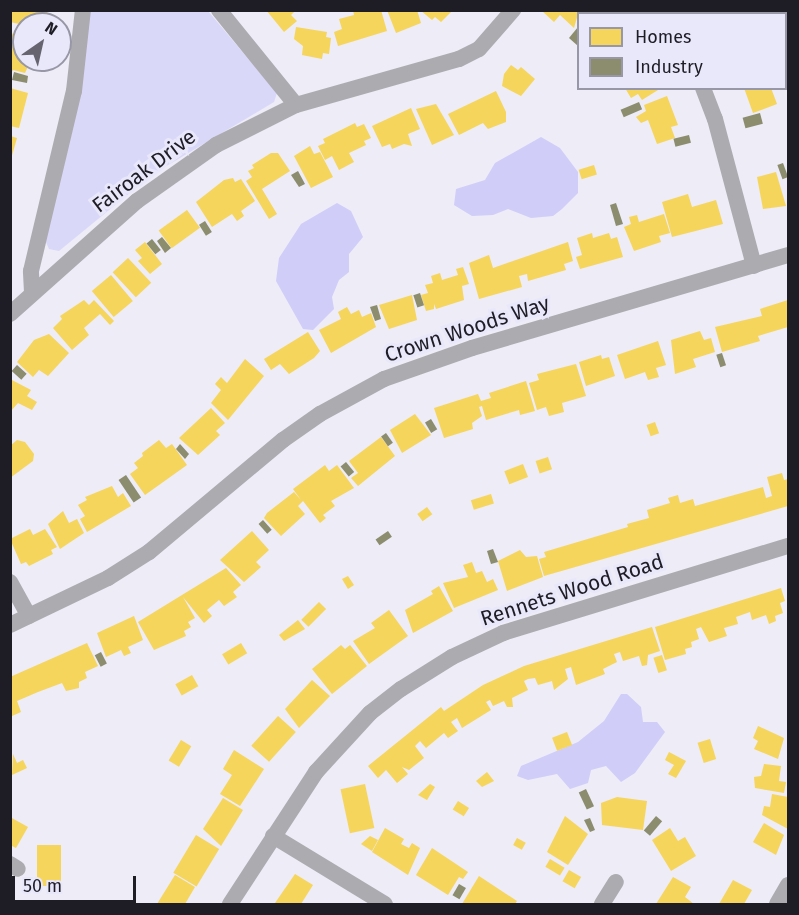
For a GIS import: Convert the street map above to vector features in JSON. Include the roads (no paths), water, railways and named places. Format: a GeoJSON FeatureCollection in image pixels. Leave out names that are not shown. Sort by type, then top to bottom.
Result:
{"type":"FeatureCollection","features":[{"type":"Feature","properties":{"kind":"street"},"geometry":{"type":"LineString","coordinates":[[32,292],[31,271],[74,91],[83,10]]}},
{"type":"Feature","properties":{"kind":"street"},"geometry":{"type":"LineString","coordinates":[[219,10],[296,105]]}},
{"type":"Feature","properties":{"kind":"street","name":"Fairoak Drive"},"geometry":{"type":"LineString","coordinates":[[10,314],[32,292],[137,201],[182,167],[253,123],[296,105],[459,59],[479,49],[513,10]]}},
{"type":"Feature","properties":{"kind":"street"},"geometry":{"type":"LineString","coordinates":[[704,90],[715,119],[754,266]]}},
{"type":"Feature","properties":{"kind":"street","name":"Crown Woods Way"},"geometry":{"type":"LineString","coordinates":[[10,625],[108,578],[149,552],[283,440],[320,414],[384,380],[472,348],[789,255]]}},
{"type":"Feature","properties":{"kind":"street","name":"Rennets Wood Road"},"geometry":{"type":"LineString","coordinates":[[230,904],[273,836],[343,740],[400,689],[452,657],[503,633],[789,546]]}},
{"type":"Feature","properties":{"kind":"street"},"geometry":{"type":"LineString","coordinates":[[10,582],[29,616]]}},
{"type":"Feature","properties":{"kind":"street"},"geometry":{"type":"LineString","coordinates":[[273,836],[385,904]]}},
{"type":"Feature","properties":{"kind":"street"},"geometry":{"type":"LineString","coordinates":[[602,904],[616,882]]}},
{"type":"Feature","properties":{"kind":"street"},"geometry":{"type":"LineString","coordinates":[[777,904],[789,885]]}}]}
